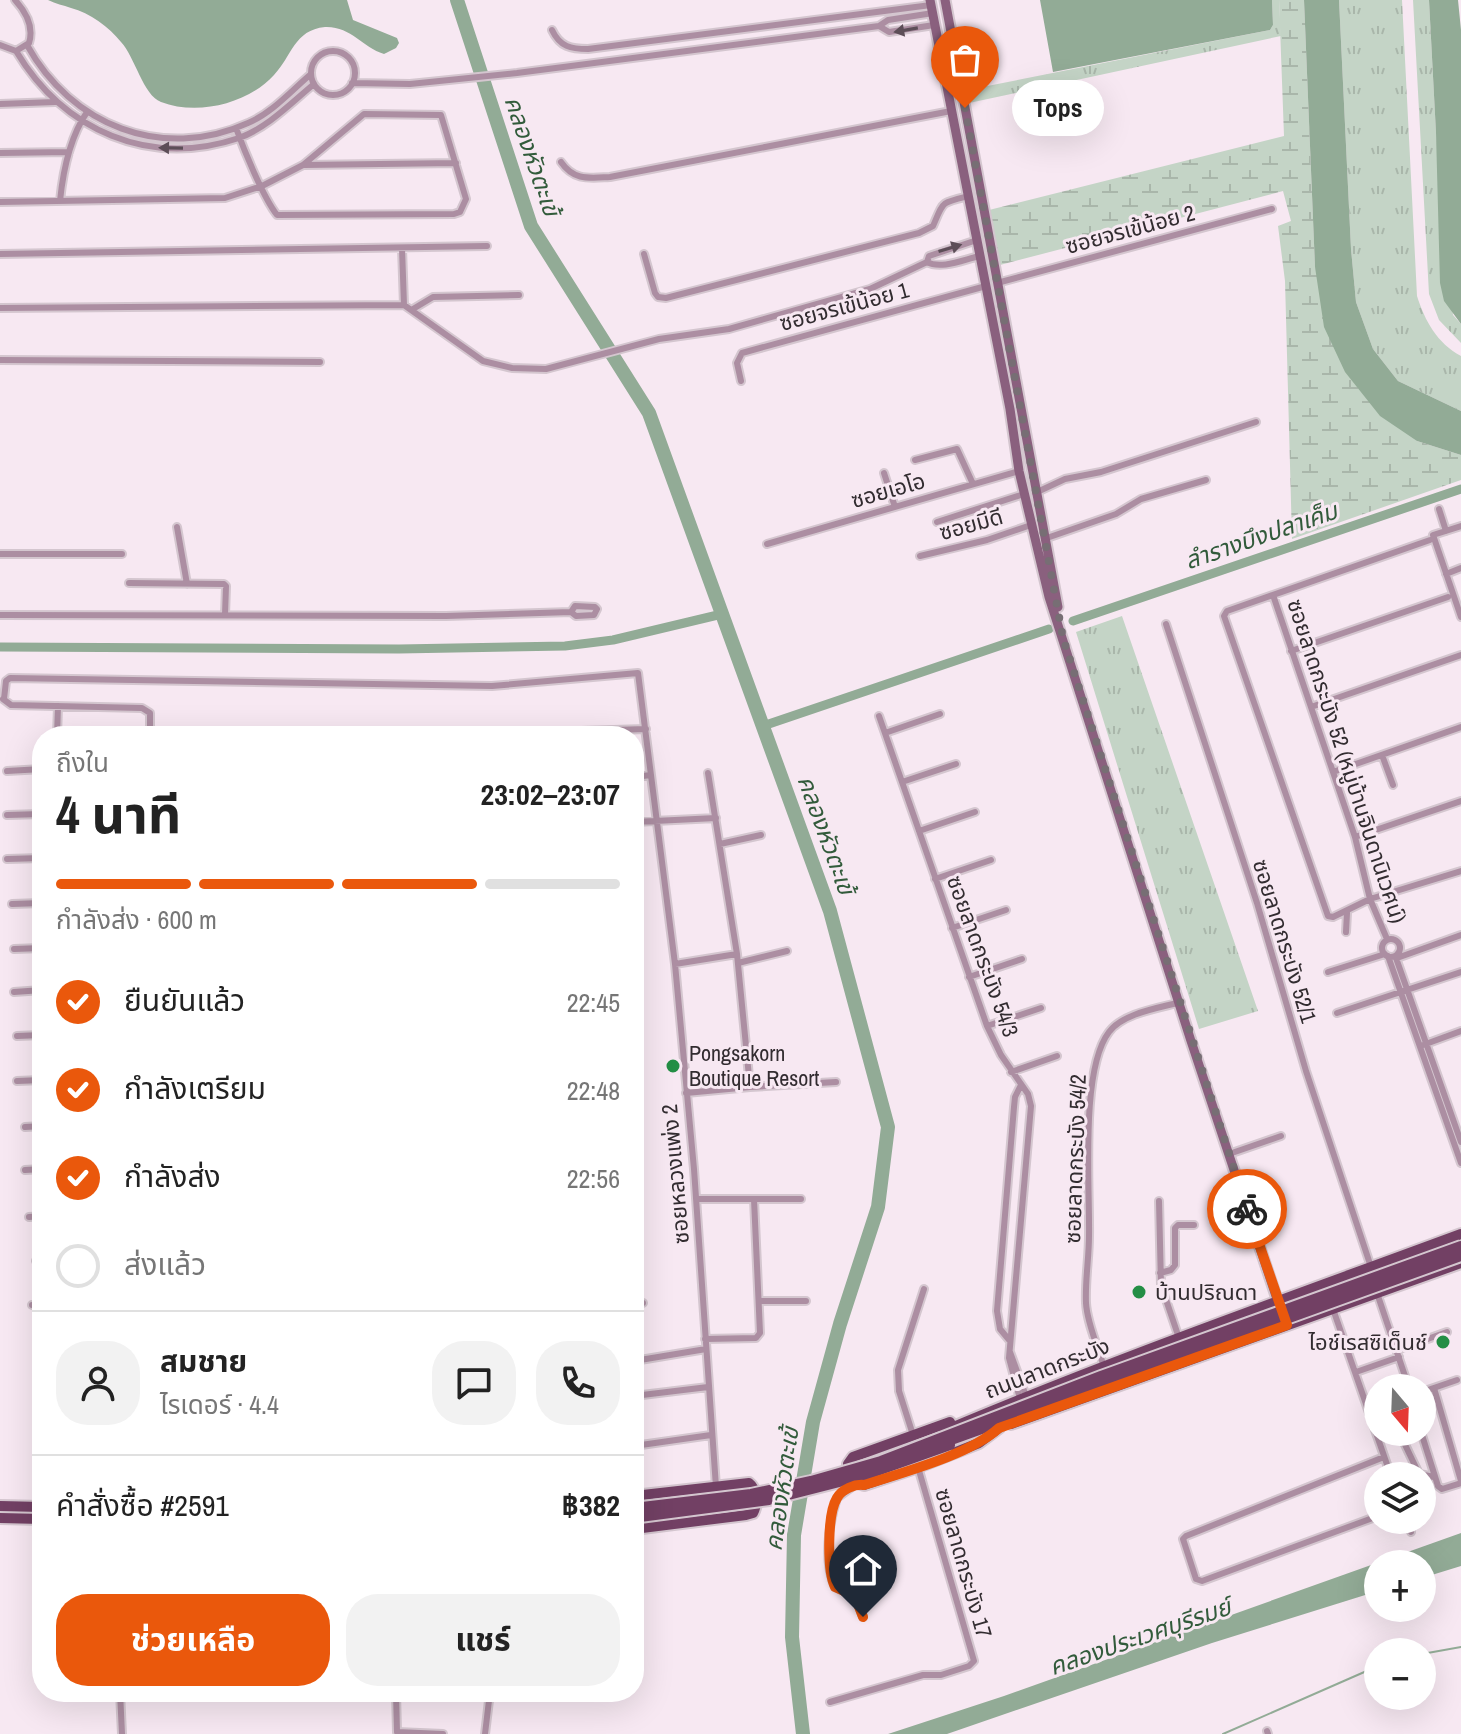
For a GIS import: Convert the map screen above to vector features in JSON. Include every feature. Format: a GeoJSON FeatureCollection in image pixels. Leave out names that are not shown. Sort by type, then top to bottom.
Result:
{"type":"FeatureCollection","features":[{"type":"Feature","properties":{"kind":"main road"},"geometry":{"type":"LineString","coordinates":[[1063,638],[946,5],[931,6],[1019,471],[1049,597],[1287,1325]]}},
{"type":"Feature","properties":{"kind":"main road"},"geometry":{"type":"LineString","coordinates":[[934,25],[949,22]]}},
{"type":"Feature","properties":{"kind":"main road"},"geometry":{"type":"LineString","coordinates":[[986,286],[997,283]]}},
{"type":"Feature","properties":{"kind":"main road","name":"ถนนลาดกระบัง"},"geometry":{"type":"LineString","coordinates":[[644,1506],[766,1486],[859,1462],[1179,1338],[1461,1234]]}},
{"type":"Feature","properties":{"kind":"main road"},"geometry":{"type":"LineString","coordinates":[[644,1507],[751,1494],[881,1461],[1101,1376],[1461,1246]]}},
{"type":"Feature","properties":{"kind":"main road"},"geometry":{"type":"LineString","coordinates":[[644,1507],[747,1500],[869,1471],[1461,1256]]}},
{"type":"Feature","properties":{"kind":"main road","name":"ถนนลาดกระบัง"},"geometry":{"type":"LineString","coordinates":[[644,1507],[769,1500],[863,1476],[1461,1263]]}},
{"type":"Feature","properties":{"kind":"main road"},"geometry":{"type":"LineString","coordinates":[[994,1410],[978,1412],[853,1457],[848,1464],[856,1484],[864,1485],[979,1443],[999,1428]]}},
{"type":"Feature","properties":{"kind":"main road"},"geometry":{"type":"LineString","coordinates":[[644,1506],[716,1487],[752,1485],[756,1503],[753,1513],[644,1528]]}},
{"type":"Feature","properties":{"kind":"main road"},"geometry":{"type":"LineString","coordinates":[[0,1499],[32,1500]]}},
{"type":"Feature","properties":{"kind":"main road"},"geometry":{"type":"LineString","coordinates":[[3,1507],[32,1508]]}},
{"type":"Feature","properties":{"kind":"main road"},"geometry":{"type":"LineString","coordinates":[[0,1518],[32,1519]]}},
{"type":"Feature","properties":{"kind":"street"},"geometry":{"type":"LineString","coordinates":[[15,0],[31,27],[27,45],[16,51]]}},
{"type":"Feature","properties":{"kind":"street"},"geometry":{"type":"LineString","coordinates":[[352,83],[410,84],[517,73],[879,26],[931,6]]}},
{"type":"Feature","properties":{"kind":"street"},"geometry":{"type":"LineString","coordinates":[[552,30],[557,41],[565,46],[588,49],[931,6]]}},
{"type":"Feature","properties":{"kind":"street"},"geometry":{"type":"LineString","coordinates":[[879,26],[889,32],[934,25]]}},
{"type":"Feature","properties":{"kind":"street"},"geometry":{"type":"LineString","coordinates":[[27,45],[56,87],[87,112],[135,134],[164,139],[201,136],[250,122],[277,104],[311,74],[315,60],[326,52],[341,52],[355,69],[352,83],[341,93],[333,94],[319,90],[311,74]]}},
{"type":"Feature","properties":{"kind":"street"},"geometry":{"type":"LineString","coordinates":[[0,46],[16,51],[55,102],[81,121],[108,136],[161,149],[181,149],[240,137],[276,115],[314,84]]}},
{"type":"Feature","properties":{"kind":"street"},"geometry":{"type":"LineString","coordinates":[[0,104],[55,102]]}},
{"type":"Feature","properties":{"kind":"street"},"geometry":{"type":"LineString","coordinates":[[561,162],[573,176],[610,177],[951,111]]}},
{"type":"Feature","properties":{"kind":"street"},"geometry":{"type":"LineString","coordinates":[[60,201],[69,152],[87,112]]}},
{"type":"Feature","properties":{"kind":"street"},"geometry":{"type":"LineString","coordinates":[[0,202],[213,199],[262,186],[303,165],[358,116],[372,113],[441,115],[466,199],[460,212],[454,214],[277,215],[262,186],[236,128]]}},
{"type":"Feature","properties":{"kind":"street"},"geometry":{"type":"LineString","coordinates":[[0,153],[69,152]]}},
{"type":"Feature","properties":{"kind":"street"},"geometry":{"type":"LineString","coordinates":[[303,165],[456,163]]}},
{"type":"Feature","properties":{"kind":"street"},"geometry":{"type":"LineString","coordinates":[[644,254],[655,293],[658,297],[666,298],[919,233],[933,226],[938,209],[944,203],[969,196]]}},
{"type":"Feature","properties":{"kind":"street","name":"ซอยจรเข้น้อย 2"},"geometry":{"type":"LineString","coordinates":[[997,283],[1272,209]]}},
{"type":"Feature","properties":{"kind":"street"},"geometry":{"type":"LineString","coordinates":[[0,308],[404,305],[483,361],[512,368],[546,369],[659,339],[729,329],[870,289],[927,262],[929,256],[938,251],[977,240]]}},
{"type":"Feature","properties":{"kind":"street"},"geometry":{"type":"LineString","coordinates":[[0,254],[487,246]]}},
{"type":"Feature","properties":{"kind":"street"},"geometry":{"type":"LineString","coordinates":[[402,248],[404,305]]}},
{"type":"Feature","properties":{"kind":"street"},"geometry":{"type":"LineString","coordinates":[[927,262],[943,265],[980,256]]}},
{"type":"Feature","properties":{"kind":"street","name":"ซอยจรเข้น้อย 1"},"geometry":{"type":"LineString","coordinates":[[741,381],[737,363],[742,353],[986,286]]}},
{"type":"Feature","properties":{"kind":"street"},"geometry":{"type":"LineString","coordinates":[[413,309],[433,297],[519,295]]}},
{"type":"Feature","properties":{"kind":"street"},"geometry":{"type":"LineString","coordinates":[[0,360],[320,362]]}},
{"type":"Feature","properties":{"kind":"street"},"geometry":{"type":"LineString","coordinates":[[1035,493],[1065,479],[1101,472],[1256,422]]}},
{"type":"Feature","properties":{"kind":"street"},"geometry":{"type":"LineString","coordinates":[[915,460],[957,449],[973,484]]}},
{"type":"Feature","properties":{"kind":"street","name":"ซอยเอโอ"},"geometry":{"type":"LineString","coordinates":[[767,544],[1019,471]]}},
{"type":"Feature","properties":{"kind":"street"},"geometry":{"type":"LineString","coordinates":[[884,473],[895,507]]}},
{"type":"Feature","properties":{"kind":"street"},"geometry":{"type":"LineString","coordinates":[[1044,539],[1116,514],[1141,499],[1206,480]]}},
{"type":"Feature","properties":{"kind":"street"},"geometry":{"type":"LineString","coordinates":[[937,522],[1024,494]]}},
{"type":"Feature","properties":{"kind":"street"},"geometry":{"type":"LineString","coordinates":[[1439,509],[1446,531]]}},
{"type":"Feature","properties":{"kind":"street","name":"ซอยมีดี"},"geometry":{"type":"LineString","coordinates":[[920,556],[987,540],[1031,525]]}},
{"type":"Feature","properties":{"kind":"street"},"geometry":{"type":"LineString","coordinates":[[1461,526],[1227,611],[1224,616],[1328,916],[1347,913],[1370,899],[1461,871]]}},
{"type":"Feature","properties":{"kind":"street"},"geometry":{"type":"LineString","coordinates":[[177,527],[187,584]]}},
{"type":"Feature","properties":{"kind":"street"},"geometry":{"type":"LineString","coordinates":[[1432,538],[1461,616]]}},
{"type":"Feature","properties":{"kind":"street"},"geometry":{"type":"LineString","coordinates":[[0,554],[122,554]]}},
{"type":"Feature","properties":{"kind":"street"},"geometry":{"type":"LineString","coordinates":[[1446,574],[1461,568]]}},
{"type":"Feature","properties":{"kind":"street"},"geometry":{"type":"LineString","coordinates":[[129,583],[225,585],[225,615]]}},
{"type":"Feature","properties":{"kind":"street","name":"ซอยลาดกระบัง 52 (หมู่บ้านจินดานิเวศน์)"},"geometry":{"type":"LineString","coordinates":[[1273,595],[1355,837],[1370,899],[1387,939]]}},
{"type":"Feature","properties":{"kind":"street"},"geometry":{"type":"LineString","coordinates":[[1291,651],[1448,597]]}},
{"type":"Feature","properties":{"kind":"street"},"geometry":{"type":"LineString","coordinates":[[0,615],[446,616],[571,612]]}},
{"type":"Feature","properties":{"kind":"street","name":"ซอยลาดกระบัง 52/1"},"geometry":{"type":"LineString","coordinates":[[1166,624],[1265,930],[1302,1059],[1371,1267]]}},
{"type":"Feature","properties":{"kind":"street"},"geometry":{"type":"LineString","coordinates":[[1311,707],[1461,655]]}},
{"type":"Feature","properties":{"kind":"street","name":"ซอยหลวงแพ่ง 2"},"geometry":{"type":"LineString","coordinates":[[2,699],[6,681],[10,678],[492,686],[635,671],[641,678],[675,964],[696,1199],[716,1487]]}},
{"type":"Feature","properties":{"kind":"street"},"geometry":{"type":"LineString","coordinates":[[2,699],[11,705],[142,708],[149,710],[150,726]]}},
{"type":"Feature","properties":{"kind":"street"},"geometry":{"type":"LineString","coordinates":[[57,726],[58,706]]}},
{"type":"Feature","properties":{"kind":"street"},"geometry":{"type":"LineString","coordinates":[[885,733],[940,714]]}},
{"type":"Feature","properties":{"kind":"street","name":"ซอยลาดกระบัง 54/3"},"geometry":{"type":"LineString","coordinates":[[879,716],[987,1026],[1011,1072],[1028,1094],[1031,1106],[1009,1365],[1023,1398]]}},
{"type":"Feature","properties":{"kind":"street"},"geometry":{"type":"LineString","coordinates":[[1333,772],[1461,727]]}},
{"type":"Feature","properties":{"kind":"street"},"geometry":{"type":"LineString","coordinates":[[1382,755],[1393,785]]}},
{"type":"Feature","properties":{"kind":"street"},"geometry":{"type":"LineString","coordinates":[[902,782],[956,764]]}},
{"type":"Feature","properties":{"kind":"street"},"geometry":{"type":"LineString","coordinates":[[7,771],[32,770]]}},
{"type":"Feature","properties":{"kind":"street"},"geometry":{"type":"LineString","coordinates":[[708,773],[737,958],[750,1087]]}},
{"type":"Feature","properties":{"kind":"street"},"geometry":{"type":"LineString","coordinates":[[644,776],[651,775]]}},
{"type":"Feature","properties":{"kind":"street"},"geometry":{"type":"LineString","coordinates":[[1355,837],[1461,801]]}},
{"type":"Feature","properties":{"kind":"street"},"geometry":{"type":"LineString","coordinates":[[919,831],[975,812]]}},
{"type":"Feature","properties":{"kind":"street"},"geometry":{"type":"LineString","coordinates":[[7,815],[32,814]]}},
{"type":"Feature","properties":{"kind":"street"},"geometry":{"type":"LineString","coordinates":[[644,822],[716,818]]}},
{"type":"Feature","properties":{"kind":"street"},"geometry":{"type":"LineString","coordinates":[[720,844],[761,835]]}},
{"type":"Feature","properties":{"kind":"street"},"geometry":{"type":"LineString","coordinates":[[7,859],[32,858]]}},
{"type":"Feature","properties":{"kind":"street"},"geometry":{"type":"LineString","coordinates":[[935,879],[991,860]]}},
{"type":"Feature","properties":{"kind":"street"},"geometry":{"type":"LineString","coordinates":[[12,904],[32,903]]}},
{"type":"Feature","properties":{"kind":"street"},"geometry":{"type":"LineString","coordinates":[[952,928],[1006,910]]}},
{"type":"Feature","properties":{"kind":"street"},"geometry":{"type":"LineString","coordinates":[[1346,932],[1347,913]]}},
{"type":"Feature","properties":{"kind":"street"},"geometry":{"type":"LineString","coordinates":[[1328,972],[1386,955],[1397,956],[1461,935]]}},
{"type":"Feature","properties":{"kind":"street"},"geometry":{"type":"LineString","coordinates":[[1404,991],[1397,956],[1398,942],[1387,939],[1382,944],[1404,991],[1461,1163]]}},
{"type":"Feature","properties":{"kind":"street"},"geometry":{"type":"LineString","coordinates":[[14,949],[32,948]]}},
{"type":"Feature","properties":{"kind":"street"},"geometry":{"type":"LineString","coordinates":[[675,964],[787,951]]}},
{"type":"Feature","properties":{"kind":"street"},"geometry":{"type":"LineString","coordinates":[[969,977],[1022,959]]}},
{"type":"Feature","properties":{"kind":"street"},"geometry":{"type":"LineString","coordinates":[[1337,1013],[1461,972]]}},
{"type":"Feature","properties":{"kind":"street"},"geometry":{"type":"LineString","coordinates":[[14,992],[32,991]]}},
{"type":"Feature","properties":{"kind":"street","name":"ซอยลาดกระบัง 54/2"},"geometry":{"type":"LineString","coordinates":[[1104,1367],[1086,1302],[1090,1104],[1094,1075],[1101,1047],[1112,1028],[1133,1016],[1181,1002]]}},
{"type":"Feature","properties":{"kind":"street"},"geometry":{"type":"LineString","coordinates":[[987,1026],[1041,1008]]}},
{"type":"Feature","properties":{"kind":"street"},"geometry":{"type":"LineString","coordinates":[[1423,1046],[1461,1031]]}},
{"type":"Feature","properties":{"kind":"street"},"geometry":{"type":"LineString","coordinates":[[17,1036],[32,1035]]}},
{"type":"Feature","properties":{"kind":"street"},"geometry":{"type":"LineString","coordinates":[[1423,1046],[1461,1142]]}},
{"type":"Feature","properties":{"kind":"street"},"geometry":{"type":"LineString","coordinates":[[1011,1072],[1057,1056]]}},
{"type":"Feature","properties":{"kind":"street"},"geometry":{"type":"LineString","coordinates":[[17,1081],[32,1080]]}},
{"type":"Feature","properties":{"kind":"street"},"geometry":{"type":"LineString","coordinates":[[686,1093],[836,1082]]}},
{"type":"Feature","properties":{"kind":"street"},"geometry":{"type":"LineString","coordinates":[[1010,1341],[1000,1329],[997,1311],[1015,1097],[1021,1085]]}},
{"type":"Feature","properties":{"kind":"street"},"geometry":{"type":"LineString","coordinates":[[25,1127],[32,1127]]}},
{"type":"Feature","properties":{"kind":"street"},"geometry":{"type":"LineString","coordinates":[[1229,1154],[1281,1136]]}},
{"type":"Feature","properties":{"kind":"street"},"geometry":{"type":"LineString","coordinates":[[25,1170],[32,1170]]}},
{"type":"Feature","properties":{"kind":"street"},"geometry":{"type":"LineString","coordinates":[[696,1199],[801,1199]]}},
{"type":"Feature","properties":{"kind":"street"},"geometry":{"type":"LineString","coordinates":[[705,1339],[758,1337],[761,1329],[754,1199]]}},
{"type":"Feature","properties":{"kind":"street"},"geometry":{"type":"LineString","coordinates":[[1159,1201],[1163,1297],[1179,1338]]}},
{"type":"Feature","properties":{"kind":"street"},"geometry":{"type":"LineString","coordinates":[[1160,1273],[1171,1270],[1175,1265],[1175,1228],[1178,1225],[1194,1225]]}},
{"type":"Feature","properties":{"kind":"street"},"geometry":{"type":"LineString","coordinates":[[913,1435],[899,1391],[898,1370],[924,1289]]}},
{"type":"Feature","properties":{"kind":"street"},"geometry":{"type":"LineString","coordinates":[[1377,1293],[1405,1374]]}},
{"type":"Feature","properties":{"kind":"street"},"geometry":{"type":"LineString","coordinates":[[759,1301],[806,1301]]}},
{"type":"Feature","properties":{"kind":"street"},"geometry":{"type":"LineString","coordinates":[[1333,1309],[1364,1392]]}},
{"type":"Feature","properties":{"kind":"street"},"geometry":{"type":"LineString","coordinates":[[1356,1372],[1447,1332]]}},
{"type":"Feature","properties":{"kind":"street"},"geometry":{"type":"LineString","coordinates":[[644,1359],[706,1349]]}},
{"type":"Feature","properties":{"kind":"street"},"geometry":{"type":"LineString","coordinates":[[1436,1387],[1457,1380]]}},
{"type":"Feature","properties":{"kind":"street"},"geometry":{"type":"LineString","coordinates":[[644,1395],[708,1387]]}},
{"type":"Feature","properties":{"kind":"street"},"geometry":{"type":"LineString","coordinates":[[1436,1395],[1461,1482],[1440,1488],[1436,1481]]}},
{"type":"Feature","properties":{"kind":"street"},"geometry":{"type":"LineString","coordinates":[[644,1445],[711,1435]]}},
{"type":"Feature","properties":{"kind":"street"},"geometry":{"type":"LineString","coordinates":[[1381,1446],[1386,1462]]}},
{"type":"Feature","properties":{"kind":"street"},"geometry":{"type":"LineString","coordinates":[[1371,1462],[1384,1457]]}},
{"type":"Feature","properties":{"kind":"street"},"geometry":{"type":"LineString","coordinates":[[1364,1465],[1183,1539],[1196,1579],[1202,1581],[1364,1521]]}},
{"type":"Feature","properties":{"kind":"street","name":"ซอยลาดกระบัง 17"},"geometry":{"type":"LineString","coordinates":[[830,1702],[923,1675],[941,1675],[969,1666],[974,1661],[918,1467]]}},
{"type":"Feature","properties":{"kind":"street"},"geometry":{"type":"LineString","coordinates":[[856,1484],[837,1498],[829,1567],[835,1587],[855,1596],[863,1617]]}},
{"type":"Feature","properties":{"kind":"street"},"geometry":{"type":"LineString","coordinates":[[120,1702],[122,1734]]}},
{"type":"Feature","properties":{"kind":"street"},"geometry":{"type":"LineString","coordinates":[[396,1702],[397,1732],[443,1734]]}},
{"type":"Feature","properties":{"kind":"street"},"geometry":{"type":"LineString","coordinates":[[485,1734],[489,1702]]}},
{"type":"Feature","properties":{"kind":"green space"},"geometry":{"type":"Polygon","coordinates":[[[1272,0],[1279,0],[1281,36],[969,103],[967,90],[1270,30],[1273,25],[1272,0]]]}},
{"type":"Feature","properties":{"kind":"green space"},"geometry":{"type":"Polygon","coordinates":[[[1279,0],[1304,0],[1315,267],[1417,441],[1461,455],[1461,480],[1292,539],[1285,281],[1278,226],[1291,221],[1283,191],[1000,265],[989,210],[1284,136],[1279,0]]]}},
{"type":"Feature","properties":{"kind":"green space"},"geometry":{"type":"Polygon","coordinates":[[[1339,0],[1402,0],[1417,296],[1433,330],[1445,345],[1461,356],[1461,411],[1398,381],[1373,349],[1356,302],[1339,0]]]}},
{"type":"Feature","properties":{"kind":"green space"},"geometry":{"type":"Polygon","coordinates":[[[1413,0],[1429,0],[1436,133],[1453,315],[1461,324],[1461,343],[1439,320],[1429,294],[1413,0]]]}},
{"type":"Feature","properties":{"kind":"green space"},"geometry":{"type":"Polygon","coordinates":[[[1122,616],[1258,1011],[1199,1029],[1076,632],[1122,616]]]}},
{"type":"Feature","properties":{"kind":"shaded area"},"geometry":{"type":"Polygon","coordinates":[[[48,0],[347,0],[353,20],[397,38],[399,43],[384,54],[342,30],[315,29],[300,38],[280,68],[263,85],[221,105],[190,108],[155,98],[126,49],[105,26],[85,13],[48,0]]]}},
{"type":"Feature","properties":{"kind":"shaded area"},"geometry":{"type":"Polygon","coordinates":[[[1040,0],[1272,0],[1273,25],[1270,30],[1053,72],[1040,0]]]}},
{"type":"Feature","properties":{"kind":"shaded area"},"geometry":{"type":"Polygon","coordinates":[[[1304,0],[1339,0],[1356,302],[1373,349],[1398,381],[1461,411],[1461,455],[1417,441],[1380,416],[1345,372],[1324,327],[1315,267],[1304,0]]]}},
{"type":"Feature","properties":{"kind":"shaded area"},"geometry":{"type":"Polygon","coordinates":[[[1429,0],[1458,0],[1461,30],[1461,324],[1444,301],[1440,283],[1429,0]]]}},
{"type":"Feature","properties":{"kind":"shaded area"},"geometry":{"type":"Polygon","coordinates":[[[1461,1533],[1461,1566],[1436,1574],[1436,1550],[1413,1550],[1461,1533]]]}},
{"type":"Feature","properties":{"kind":"shaded area"},"geometry":{"type":"Polygon","coordinates":[[[1364,1568],[1364,1595],[1212,1643],[947,1734],[888,1734],[1004,1696],[1364,1568]]]}},
{"type":"Feature","properties":{"kind":"waterway","name":"คลองหัวตะเข้"},"geometry":{"type":"LineString","coordinates":[[457,0],[531,226],[649,413],[830,911],[888,1127],[878,1207],[840,1324],[813,1422],[794,1535],[792,1637],[803,1734]]}},
{"type":"Feature","properties":{"kind":"waterway","name":"ลำรางบึงปลาเค็ม"},"geometry":{"type":"LineString","coordinates":[[1073,621],[1461,489]]}},
{"type":"Feature","properties":{"kind":"waterway"},"geometry":{"type":"LineString","coordinates":[[0,647],[399,649],[565,646],[613,640],[722,614]]}},
{"type":"Feature","properties":{"kind":"waterway","name":"ลำรางบึงปลาเค็ม"},"geometry":{"type":"LineString","coordinates":[[763,726],[1049,629]]}},
{"type":"Feature","properties":{"kind":"waterway"},"geometry":{"type":"LineString","coordinates":[[1436,1651],[1461,1647]]}},
{"type":"Feature","properties":{"kind":"waterway"},"geometry":{"type":"LineString","coordinates":[[1223,1734],[1364,1672]]}},
{"type":"Feature","properties":{"kind":"way so far"},"geometry":{"type":"LineString","coordinates":[[965,108],[1063,638],[1247,1209]]}},
{"type":"Feature","properties":{"kind":"place","name":"Tops"},"geometry":{"type":"Point","coordinates":[965,108]}},
{"type":"Feature","properties":{"kind":"place","name":"Pongsakorn Boutique Resort"},"geometry":{"type":"Point","coordinates":[673,1066]}},
{"type":"Feature","properties":{"kind":"place","name":"บ้านปริณดา"},"geometry":{"type":"Point","coordinates":[1139,1292]}},
{"type":"Feature","properties":{"kind":"place","name":"ไอช์เรสซิเด็นช์"},"geometry":{"type":"Point","coordinates":[1443,1342]}},
{"type":"Feature","properties":{"kind":"route"},"geometry":{"type":"LineString","coordinates":[[863,1617],[855,1596],[835,1587],[829,1567],[834,1508],[843,1492],[856,1484],[864,1485],[918,1467],[979,1443],[999,1428],[1287,1325],[1247,1209]]}},
{"type":"Feature","properties":{"kind":"water label","name":"คลองประเวศบุรีรมย์"},"geometry":{"type":"Point","coordinates":[1140,1637]}}]}
